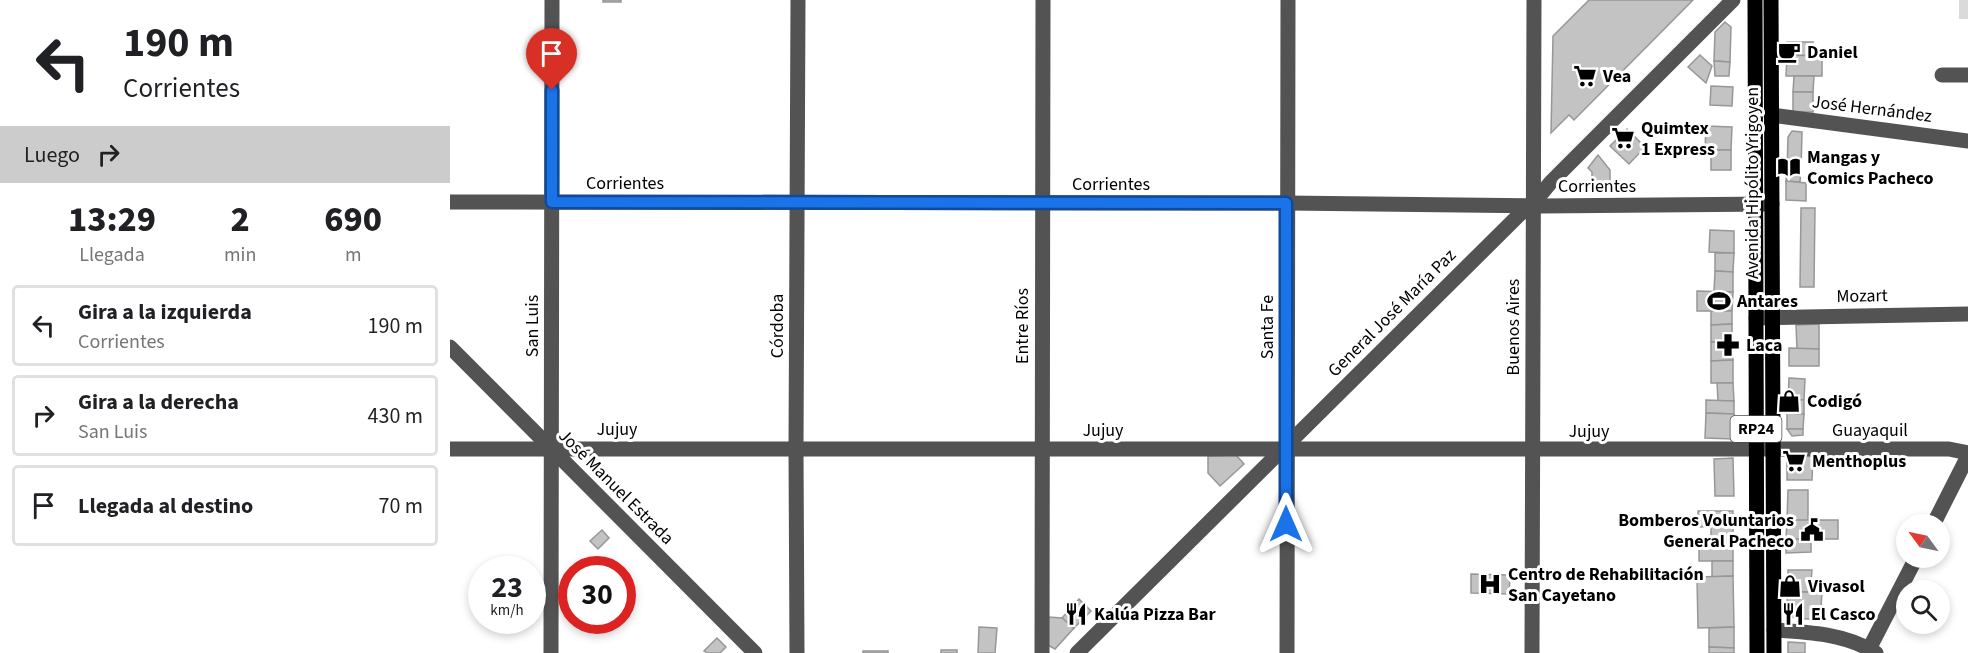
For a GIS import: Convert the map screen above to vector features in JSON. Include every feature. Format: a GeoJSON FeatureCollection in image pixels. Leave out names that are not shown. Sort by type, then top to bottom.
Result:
{"type":"FeatureCollection","features":[{"type":"Feature","properties":{"kind":"main road","name":"Avenida Hipólito Yrigoyen"},"geometry":{"type":"LineString","coordinates":[[1755,0],[1757,653]]}},
{"type":"Feature","properties":{"kind":"main road","name":"Avenida Hipólito Yrigoyen"},"geometry":{"type":"LineString","coordinates":[[1771,0],[1774,653]]}},
{"type":"Feature","properties":{"kind":"street","name":"San Luis"},"geometry":{"type":"LineString","coordinates":[[551,653],[552,0]]}},
{"type":"Feature","properties":{"kind":"street","name":"Córdoba"},"geometry":{"type":"LineString","coordinates":[[797,653],[798,0]]}},
{"type":"Feature","properties":{"kind":"street","name":"Entre Ríos"},"geometry":{"type":"LineString","coordinates":[[1042,653],[1043,0]]}},
{"type":"Feature","properties":{"kind":"street","name":"Santa Fe"},"geometry":{"type":"LineString","coordinates":[[1287,653],[1288,0]]}},
{"type":"Feature","properties":{"kind":"street","name":"Buenos Aires"},"geometry":{"type":"LineString","coordinates":[[1532,653],[1534,0]]}},
{"type":"Feature","properties":{"kind":"street","name":"General José María Paz"},"geometry":{"type":"LineString","coordinates":[[1092,653],[1520,214],[1535,208],[1551,182],[1733,0]]}},
{"type":"Feature","properties":{"kind":"street"},"geometry":{"type":"LineString","coordinates":[[1942,75],[1968,75]]}},
{"type":"Feature","properties":{"kind":"street","name":"José Hernández"},"geometry":{"type":"LineString","coordinates":[[1771,115],[1968,141]]}},
{"type":"Feature","properties":{"kind":"street","name":"Corrientes"},"geometry":{"type":"LineString","coordinates":[[450,202],[1286,203],[1535,208],[1772,204]]}},
{"type":"Feature","properties":{"kind":"street","name":"Mozart"},"geometry":{"type":"LineString","coordinates":[[1756,318],[1968,314]]}},
{"type":"Feature","properties":{"kind":"street","name":"José Manuel Estrada"},"geometry":{"type":"LineString","coordinates":[[450,347],[755,653]]}},
{"type":"Feature","properties":{"kind":"street","name":"Jujuy"},"geometry":{"type":"LineString","coordinates":[[450,449],[1773,450]]}},
{"type":"Feature","properties":{"kind":"street","name":"Guayaquil"},"geometry":{"type":"LineString","coordinates":[[1773,450],[1949,449],[1968,455]]}},
{"type":"Feature","properties":{"kind":"street","name":"General José María Paz"},"geometry":{"type":"LineString","coordinates":[[1077,653],[1287,451]]}},
{"type":"Feature","properties":{"kind":"street"},"geometry":{"type":"LineString","coordinates":[[1938,514],[1968,455]]}},
{"type":"Feature","properties":{"kind":"street"},"geometry":{"type":"LineString","coordinates":[[1774,630],[1827,635],[1847,640],[1873,651],[1911,568]]}},
{"type":"Feature","properties":{"kind":"shaded area"},"geometry":{"type":"Polygon","coordinates":[[[1959,0],[1968,0],[1968,19],[1959,19],[1959,0]]]}},
{"type":"Feature","properties":{"kind":"building"},"geometry":{"type":"Polygon","coordinates":[[[603,0],[621,0],[621,2],[603,2],[603,0]]]}},
{"type":"Feature","properties":{"kind":"building","name":"Vea"},"geometry":{"type":"Polygon","coordinates":[[[1589,0],[1693,0],[1574,120],[1569,115],[1551,133],[1553,36],[1589,0]]]}},
{"type":"Feature","properties":{"kind":"building"},"geometry":{"type":"Polygon","coordinates":[[[1725,22],[1731,27],[1730,62],[1714,61],[1715,32],[1725,22]]]}},
{"type":"Feature","properties":{"kind":"building"},"geometry":{"type":"Polygon","coordinates":[[[1787,42],[1813,42],[1813,56],[1787,55],[1787,42]]]}},
{"type":"Feature","properties":{"kind":"building"},"geometry":{"type":"Polygon","coordinates":[[[1700,55],[1712,66],[1706,83],[1688,67],[1700,55]]]}},
{"type":"Feature","properties":{"kind":"building"},"geometry":{"type":"Polygon","coordinates":[[[1787,55],[1822,56],[1822,76],[1786,76],[1787,55]]]}},
{"type":"Feature","properties":{"kind":"building"},"geometry":{"type":"Polygon","coordinates":[[[1714,61],[1730,62],[1729,76],[1715,76],[1714,61]]]}},
{"type":"Feature","properties":{"kind":"building"},"geometry":{"type":"Polygon","coordinates":[[[1794,76],[1814,76],[1813,92],[1793,92],[1794,76]]]}},
{"type":"Feature","properties":{"kind":"building"},"geometry":{"type":"Polygon","coordinates":[[[1711,86],[1733,87],[1732,106],[1710,105],[1711,86]]]}},
{"type":"Feature","properties":{"kind":"building"},"geometry":{"type":"Polygon","coordinates":[[[1793,92],[1813,92],[1813,112],[1793,112],[1793,92]]]}},
{"type":"Feature","properties":{"kind":"building"},"geometry":{"type":"Polygon","coordinates":[[[1706,126],[1732,127],[1731,150],[1705,150],[1706,126]]]}},
{"type":"Feature","properties":{"kind":"building"},"geometry":{"type":"Polygon","coordinates":[[[1627,129],[1645,147],[1629,164],[1610,146],[1627,129]]]}},
{"type":"Feature","properties":{"kind":"building"},"geometry":{"type":"Polygon","coordinates":[[[1792,131],[1802,132],[1801,171],[1787,170],[1788,137],[1792,131]]]}},
{"type":"Feature","properties":{"kind":"building"},"geometry":{"type":"Polygon","coordinates":[[[1711,150],[1731,150],[1731,170],[1711,170],[1711,150]]]}},
{"type":"Feature","properties":{"kind":"building"},"geometry":{"type":"Polygon","coordinates":[[[1598,155],[1610,170],[1610,185],[1592,185],[1592,172],[1588,168],[1598,155]]]}},
{"type":"Feature","properties":{"kind":"building"},"geometry":{"type":"Polygon","coordinates":[[[1787,170],[1801,171],[1800,182],[1786,181],[1787,170]]]}},
{"type":"Feature","properties":{"kind":"building"},"geometry":{"type":"Polygon","coordinates":[[[1786,181],[1806,183],[1806,201],[1786,200],[1786,181]]]}},
{"type":"Feature","properties":{"kind":"building"},"geometry":{"type":"Polygon","coordinates":[[[1801,208],[1815,208],[1814,287],[1800,287],[1801,208]]]}},
{"type":"Feature","properties":{"kind":"building"},"geometry":{"type":"Polygon","coordinates":[[[1710,230],[1734,231],[1734,253],[1709,252],[1710,230]]]}},
{"type":"Feature","properties":{"kind":"building"},"geometry":{"type":"Polygon","coordinates":[[[1715,253],[1734,253],[1733,272],[1715,271],[1715,253]]]}},
{"type":"Feature","properties":{"kind":"building"},"geometry":{"type":"Polygon","coordinates":[[[1715,271],[1733,272],[1733,292],[1714,291],[1715,271]]]}},
{"type":"Feature","properties":{"kind":"building"},"geometry":{"type":"Polygon","coordinates":[[[1697,291],[1733,292],[1732,311],[1697,311],[1697,291]]]}},
{"type":"Feature","properties":{"kind":"building"},"geometry":{"type":"Polygon","coordinates":[[[1711,311],[1732,311],[1732,324],[1711,325],[1711,311]]]}},
{"type":"Feature","properties":{"kind":"building"},"geometry":{"type":"Polygon","coordinates":[[[1732,324],[1732,342],[1711,342],[1711,325],[1732,324]]]}},
{"type":"Feature","properties":{"kind":"building"},"geometry":{"type":"Polygon","coordinates":[[[1819,324],[1819,349],[1797,349],[1796,325],[1819,324]]]}},
{"type":"Feature","properties":{"kind":"building"},"geometry":{"type":"Polygon","coordinates":[[[1711,342],[1732,342],[1733,360],[1711,361],[1711,342]]]}},
{"type":"Feature","properties":{"kind":"building"},"geometry":{"type":"Polygon","coordinates":[[[1789,348],[1819,349],[1819,366],[1789,366],[1789,348]]]}},
{"type":"Feature","properties":{"kind":"building"},"geometry":{"type":"Polygon","coordinates":[[[1733,360],[1733,383],[1711,383],[1711,361],[1733,360]]]}},
{"type":"Feature","properties":{"kind":"building"},"geometry":{"type":"Polygon","coordinates":[[[1789,378],[1805,379],[1804,400],[1788,399],[1789,378]]]}},
{"type":"Feature","properties":{"kind":"building"},"geometry":{"type":"Polygon","coordinates":[[[1717,383],[1733,383],[1734,401],[1718,401],[1717,383]]]}},
{"type":"Feature","properties":{"kind":"building"},"geometry":{"type":"Polygon","coordinates":[[[1788,399],[1804,400],[1804,414],[1787,413],[1788,399]]]}},
{"type":"Feature","properties":{"kind":"building"},"geometry":{"type":"Polygon","coordinates":[[[1706,400],[1734,401],[1734,414],[1706,413],[1706,400]]]}},
{"type":"Feature","properties":{"kind":"building"},"geometry":{"type":"Polygon","coordinates":[[[1706,413],[1734,414],[1733,439],[1705,438],[1706,413]]]}},
{"type":"Feature","properties":{"kind":"building"},"geometry":{"type":"Polygon","coordinates":[[[1787,413],[1804,414],[1803,429],[1787,429],[1787,413]]]}},
{"type":"Feature","properties":{"kind":"building"},"geometry":{"type":"Polygon","coordinates":[[[1787,429],[1803,429],[1803,435],[1792,436],[1787,429]]]}},
{"type":"Feature","properties":{"kind":"building"},"geometry":{"type":"Polygon","coordinates":[[[1236,455],[1244,464],[1220,486],[1208,473],[1208,456],[1236,455]]]}},
{"type":"Feature","properties":{"kind":"building"},"geometry":{"type":"Polygon","coordinates":[[[1793,455],[1813,456],[1812,480],[1787,480],[1787,462],[1793,455]]]}},
{"type":"Feature","properties":{"kind":"building"},"geometry":{"type":"Polygon","coordinates":[[[1733,458],[1734,496],[1715,496],[1714,459],[1733,458]]]}},
{"type":"Feature","properties":{"kind":"building"},"geometry":{"type":"Polygon","coordinates":[[[1788,490],[1808,490],[1808,521],[1787,520],[1788,490]]]}},
{"type":"Feature","properties":{"kind":"building"},"geometry":{"type":"Polygon","coordinates":[[[1698,511],[1733,511],[1733,526],[1698,527],[1698,511]]]}},
{"type":"Feature","properties":{"kind":"building","name":"Bomberos Voluntarios General Pacheco"},"geometry":{"type":"Polygon","coordinates":[[[1787,520],[1838,520],[1838,539],[1786,539],[1787,520]]]}},
{"type":"Feature","properties":{"kind":"building"},"geometry":{"type":"Polygon","coordinates":[[[1711,526],[1733,526],[1733,545],[1711,545],[1711,526]]]}},
{"type":"Feature","properties":{"kind":"building"},"geometry":{"type":"Polygon","coordinates":[[[602,530],[609,538],[598,549],[590,541],[602,530]]]}},
{"type":"Feature","properties":{"kind":"building"},"geometry":{"type":"Polygon","coordinates":[[[1786,539],[1811,539],[1811,552],[1786,553],[1786,539]]]}},
{"type":"Feature","properties":{"kind":"building"},"geometry":{"type":"Polygon","coordinates":[[[1699,545],[1733,545],[1733,561],[1699,561],[1699,545]]]}},
{"type":"Feature","properties":{"kind":"building"},"geometry":{"type":"Polygon","coordinates":[[[1712,561],[1733,561],[1733,576],[1712,577],[1712,561]]]}},
{"type":"Feature","properties":{"kind":"building"},"geometry":{"type":"Polygon","coordinates":[[[1788,570],[1812,570],[1810,592],[1788,591],[1788,570]]]}},
{"type":"Feature","properties":{"kind":"building","name":"Centro de Rehabilitación San Cayetano"},"geometry":{"type":"Polygon","coordinates":[[[1471,574],[1510,575],[1509,594],[1471,593],[1471,574]]]}},
{"type":"Feature","properties":{"kind":"building"},"geometry":{"type":"Polygon","coordinates":[[[1733,576],[1734,627],[1698,628],[1697,577],[1733,576]]]}},
{"type":"Feature","properties":{"kind":"building"},"geometry":{"type":"Polygon","coordinates":[[[1788,591],[1822,593],[1820,620],[1794,618],[1786,612],[1788,591]]]}},
{"type":"Feature","properties":{"kind":"building","name":"Kalúa Pizza Bar"},"geometry":{"type":"Polygon","coordinates":[[[1079,599],[1091,611],[1074,628],[1062,618],[1079,599]]]}},
{"type":"Feature","properties":{"kind":"building"},"geometry":{"type":"Polygon","coordinates":[[[1048,617],[1062,618],[1074,628],[1055,649],[1046,644],[1048,617]]]}},
{"type":"Feature","properties":{"kind":"building"},"geometry":{"type":"Polygon","coordinates":[[[979,627],[997,628],[995,653],[978,653],[979,627]]]}},
{"type":"Feature","properties":{"kind":"building"},"geometry":{"type":"Polygon","coordinates":[[[1734,627],[1734,648],[1709,647],[1709,628],[1734,627]]]}},
{"type":"Feature","properties":{"kind":"building"},"geometry":{"type":"Polygon","coordinates":[[[717,638],[726,647],[720,653],[704,651],[717,638]]]}},
{"type":"Feature","properties":{"kind":"building"},"geometry":{"type":"Polygon","coordinates":[[[1788,642],[1805,643],[1805,653],[1788,653],[1788,642]]]}},
{"type":"Feature","properties":{"kind":"building"},"geometry":{"type":"Polygon","coordinates":[[[1709,647],[1734,648],[1734,653],[1709,653],[1709,647]]]}},
{"type":"Feature","properties":{"kind":"building"},"geometry":{"type":"Polygon","coordinates":[[[941,650],[957,650],[957,653],[941,653],[941,650]]]}},
{"type":"Feature","properties":{"kind":"building"},"geometry":{"type":"Polygon","coordinates":[[[863,651],[888,651],[888,653],[863,653],[863,651]]]}},
{"type":"Feature","properties":{"kind":"place","name":"Daniel"},"geometry":{"type":"Point","coordinates":[1789,52]}},
{"type":"Feature","properties":{"kind":"place","name":"Vea"},"geometry":{"type":"Point","coordinates":[1585,76]}},
{"type":"Feature","properties":{"kind":"place","name":"Quimtex 1 Express"},"geometry":{"type":"Point","coordinates":[1623,138]}},
{"type":"Feature","properties":{"kind":"place","name":"Mangas y Comics Pacheco"},"geometry":{"type":"Point","coordinates":[1789,167]}},
{"type":"Feature","properties":{"kind":"place","name":"Antares"},"geometry":{"type":"Point","coordinates":[1719,301]}},
{"type":"Feature","properties":{"kind":"place","name":"Laca"},"geometry":{"type":"Point","coordinates":[1728,345]}},
{"type":"Feature","properties":{"kind":"place","name":"Codigó"},"geometry":{"type":"Point","coordinates":[1789,401]}},
{"type":"Feature","properties":{"kind":"place","name":"Menthoplus"},"geometry":{"type":"Point","coordinates":[1794,461]}},
{"type":"Feature","properties":{"kind":"place","name":"Bomberos Voluntarios General Pacheco"},"geometry":{"type":"Point","coordinates":[1812,530]}},
{"type":"Feature","properties":{"kind":"place","name":"Centro de Rehabilitación San Cayetano"},"geometry":{"type":"Point","coordinates":[1490,584]}},
{"type":"Feature","properties":{"kind":"place","name":"Vivasol"},"geometry":{"type":"Point","coordinates":[1790,586]}},
{"type":"Feature","properties":{"kind":"place","name":"Kalúa Pizza Bar"},"geometry":{"type":"Point","coordinates":[1076,614]}},
{"type":"Feature","properties":{"kind":"place","name":"El Casco"},"geometry":{"type":"Point","coordinates":[1793,614]}},
{"type":"Feature","properties":{"kind":"route"},"geometry":{"type":"LineString","coordinates":[[552,90],[552,202],[1286,203],[1286,524]]}}]}
